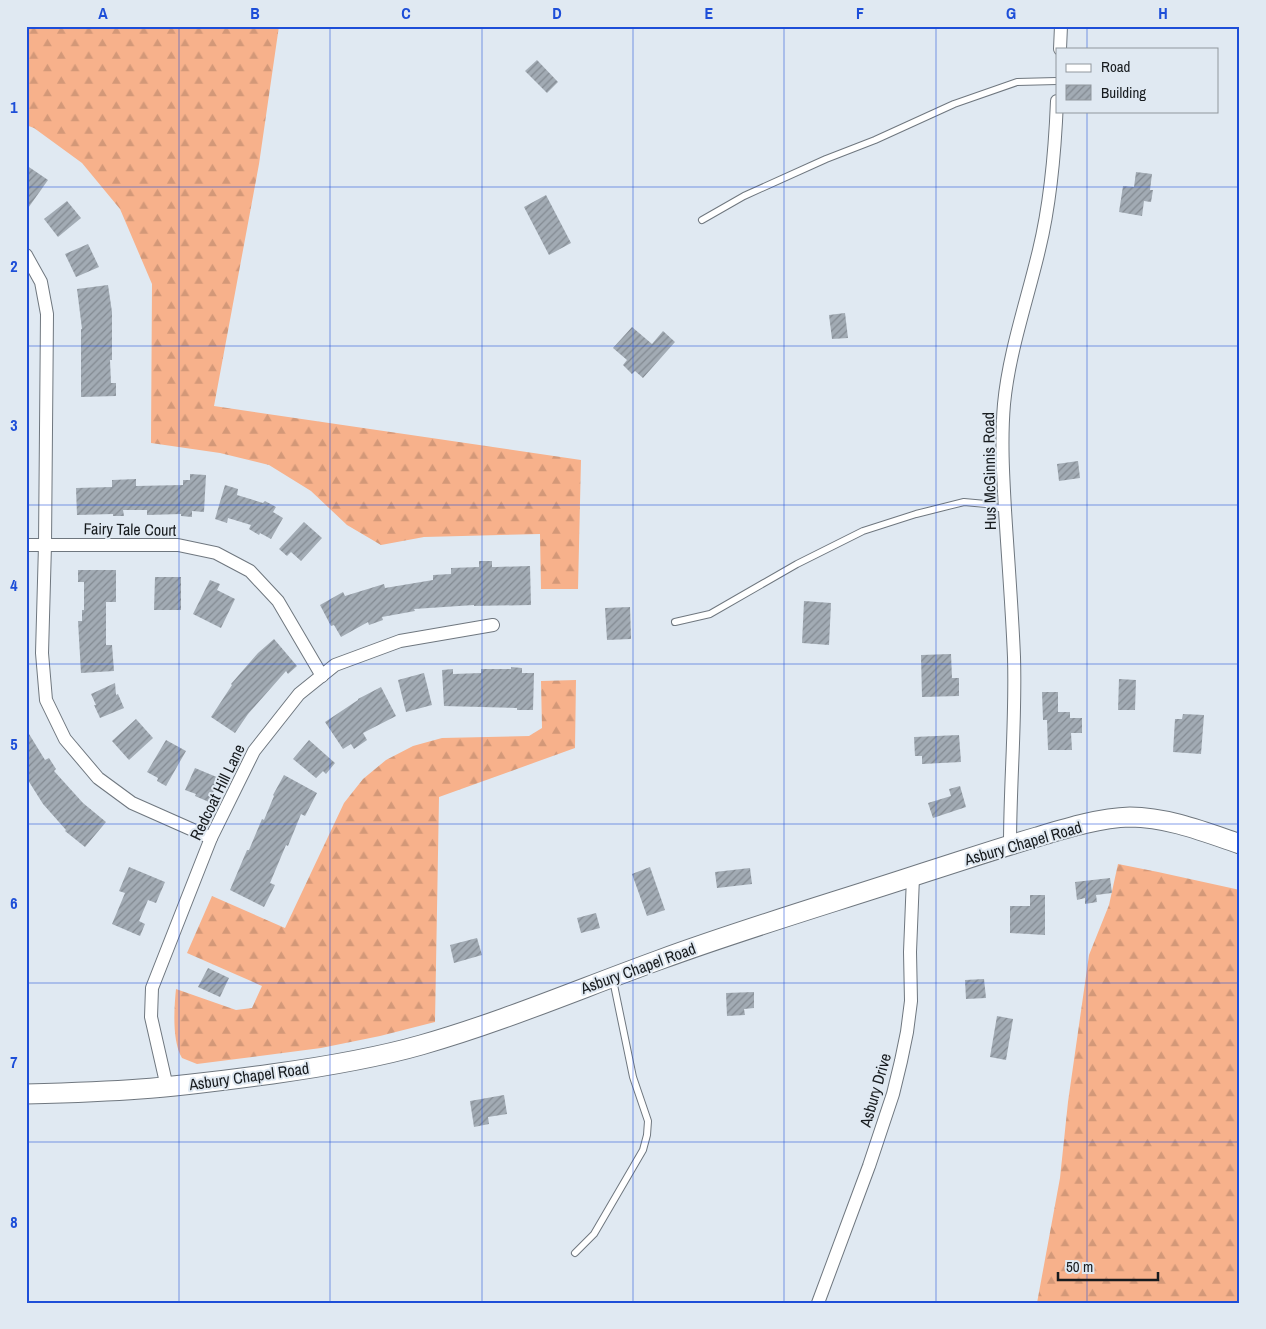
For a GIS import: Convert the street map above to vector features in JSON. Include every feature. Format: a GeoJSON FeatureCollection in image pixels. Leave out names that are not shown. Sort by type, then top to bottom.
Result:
{"type":"FeatureCollection","features":[{"type":"Feature","properties":{"kind":"main road","name":"Asbury Chapel Road"},"geometry":{"type":"LineString","coordinates":[[26,1094],[78,1093],[167,1087],[297,1070],[379,1056],[471,1030],[660,959],[737,933],[1010,845],[1103,820],[1128,817],[1168,822],[1240,844]]}},
{"type":"Feature","properties":{"kind":"street"},"geometry":{"type":"LineString","coordinates":[[1060,48],[1061,26]]}},
{"type":"Feature","properties":{"kind":"street","name":"Hus McGinnis Road"},"geometry":{"type":"LineString","coordinates":[[1010,845],[1014,665],[1003,462],[1004,403],[1016,338],[1040,249],[1054,152],[1056,112]]}},
{"type":"Feature","properties":{"kind":"street"},"geometry":{"type":"LineString","coordinates":[[26,255],[41,282],[47,314],[42,653],[46,700],[65,739],[98,778],[132,804],[211,838]]}},
{"type":"Feature","properties":{"kind":"street","name":"Fairy Tale Court"},"geometry":{"type":"LineString","coordinates":[[26,545],[178,545],[216,553],[250,571],[278,601],[322,676]]}},
{"type":"Feature","properties":{"kind":"street","name":"Redcoat Hill Lane"},"geometry":{"type":"LineString","coordinates":[[167,1087],[151,1017],[152,988],[211,838],[254,750],[299,694],[335,665],[400,642],[493,625]]}},
{"type":"Feature","properties":{"kind":"street","name":"Asbury Drive"},"geometry":{"type":"LineString","coordinates":[[818,1303],[869,1166],[902,1061],[911,1001],[910,952],[913,876]]}},
{"type":"Feature","properties":{"kind":"lane"},"geometry":{"type":"LineString","coordinates":[[702,220],[744,196],[954,104],[1017,82],[1056,81]]}},
{"type":"Feature","properties":{"kind":"lane"},"geometry":{"type":"LineString","coordinates":[[675,622],[710,614],[797,564],[863,531],[916,514],[964,502],[986,504],[1005,510]]}},
{"type":"Feature","properties":{"kind":"lane"},"geometry":{"type":"LineString","coordinates":[[575,1252],[594,1234],[643,1150],[647,1135],[648,1121],[633,1077],[612,977]]}},
{"type":"Feature","properties":{"kind":"green space"},"geometry":{"type":"Polygon","coordinates":[[[26,26],[279,26],[259,164],[214,406],[581,460],[578,589],[541,589],[540,534],[424,537],[381,545],[347,525],[311,491],[269,465],[220,453],[151,443],[152,284],[120,209],[82,163],[34,128],[26,125],[26,26]]]}},
{"type":"Feature","properties":{"kind":"green space"},"geometry":{"type":"Polygon","coordinates":[[[576,680],[575,748],[439,797],[435,1022],[321,1048],[197,1064],[182,1058],[175,1034],[176,989],[236,1010],[252,1008],[262,986],[187,953],[212,896],[285,928],[344,803],[363,779],[386,760],[413,746],[442,738],[529,736],[542,728],[541,681],[576,680]]]}},
{"type":"Feature","properties":{"kind":"green space"},"geometry":{"type":"Polygon","coordinates":[[[1118,864],[1240,890],[1240,1303],[1037,1303],[1060,1178],[1068,1102],[1089,955],[1109,905],[1118,864]]]}},
{"type":"Feature","properties":{"kind":"building"},"geometry":{"type":"Polygon","coordinates":[[[537,60],[558,82],[547,93],[525,71],[537,60]]]}},
{"type":"Feature","properties":{"kind":"building"},"geometry":{"type":"Polygon","coordinates":[[[26,165],[48,180],[26,211],[26,165]]]}},
{"type":"Feature","properties":{"kind":"building"},"geometry":{"type":"Polygon","coordinates":[[[1136,172],[1152,174],[1150,190],[1153,190],[1151,202],[1144,201],[1142,216],[1119,212],[1123,186],[1134,187],[1136,172]]]}},
{"type":"Feature","properties":{"kind":"building"},"geometry":{"type":"Polygon","coordinates":[[[546,195],[571,243],[549,255],[524,207],[546,195]]]}},
{"type":"Feature","properties":{"kind":"building"},"geometry":{"type":"Polygon","coordinates":[[[67,201],[81,218],[58,237],[44,219],[67,201]]]}},
{"type":"Feature","properties":{"kind":"building"},"geometry":{"type":"Polygon","coordinates":[[[88,244],[99,267],[76,277],[65,254],[88,244]]]}},
{"type":"Feature","properties":{"kind":"building"},"geometry":{"type":"Polygon","coordinates":[[[108,285],[112,312],[111,383],[116,383],[116,396],[81,397],[82,329],[77,289],[108,285]]]}},
{"type":"Feature","properties":{"kind":"building"},"geometry":{"type":"Polygon","coordinates":[[[845,313],[848,338],[832,339],[829,315],[845,313]]]}},
{"type":"Feature","properties":{"kind":"building"},"geometry":{"type":"Polygon","coordinates":[[[632,327],[652,344],[663,331],[675,342],[643,378],[635,371],[632,374],[623,365],[627,360],[613,348],[632,327]]]}},
{"type":"Feature","properties":{"kind":"building"},"geometry":{"type":"Polygon","coordinates":[[[1078,461],[1080,478],[1059,481],[1057,464],[1078,461]]]}},
{"type":"Feature","properties":{"kind":"building"},"geometry":{"type":"Polygon","coordinates":[[[190,474],[206,475],[204,512],[192,511],[192,517],[181,516],[181,514],[147,515],[147,510],[123,510],[124,516],[113,516],[113,514],[77,515],[76,488],[112,487],[112,480],[136,479],[136,486],[183,485],[183,480],[190,480],[190,474]]]}},
{"type":"Feature","properties":{"kind":"building"},"geometry":{"type":"Polygon","coordinates":[[[225,485],[238,489],[237,495],[263,503],[265,501],[276,507],[273,512],[283,518],[271,539],[249,529],[251,525],[228,518],[227,523],[215,519],[225,485]]]}},
{"type":"Feature","properties":{"kind":"building"},"geometry":{"type":"Polygon","coordinates":[[[304,522],[322,538],[301,561],[291,552],[287,556],[279,549],[304,522]]]}},
{"type":"Feature","properties":{"kind":"building"},"geometry":{"type":"Polygon","coordinates":[[[479,561],[492,561],[492,567],[530,566],[531,605],[474,605],[414,609],[415,611],[382,617],[383,620],[369,625],[368,622],[341,637],[334,625],[331,626],[320,605],[343,592],[345,596],[384,584],[385,588],[433,580],[433,575],[451,574],[451,568],[479,567],[479,561]]]}},
{"type":"Feature","properties":{"kind":"building"},"geometry":{"type":"Polygon","coordinates":[[[78,570],[116,570],[116,602],[106,602],[106,645],[112,645],[114,671],[81,673],[78,621],[82,621],[82,610],[84,610],[84,582],[78,582],[78,570]]]}},
{"type":"Feature","properties":{"kind":"building"},"geometry":{"type":"Polygon","coordinates":[[[155,577],[181,577],[181,610],[154,610],[155,577]]]}},
{"type":"Feature","properties":{"kind":"building"},"geometry":{"type":"Polygon","coordinates":[[[210,580],[220,584],[217,590],[235,599],[221,628],[193,614],[210,580]]]}},
{"type":"Feature","properties":{"kind":"building"},"geometry":{"type":"Polygon","coordinates":[[[804,601],[831,603],[829,645],[802,643],[804,601]]]}},
{"type":"Feature","properties":{"kind":"building"},"geometry":{"type":"Polygon","coordinates":[[[630,607],[631,639],[607,640],[605,608],[630,607]]]}},
{"type":"Feature","properties":{"kind":"building"},"geometry":{"type":"Polygon","coordinates":[[[274,639],[297,666],[288,674],[286,671],[248,714],[235,733],[211,717],[231,684],[258,653],[274,639]]]}},
{"type":"Feature","properties":{"kind":"building"},"geometry":{"type":"Polygon","coordinates":[[[951,654],[952,678],[959,678],[959,696],[922,697],[921,655],[951,654]]]}},
{"type":"Feature","properties":{"kind":"building"},"geometry":{"type":"Polygon","coordinates":[[[511,667],[522,668],[522,673],[534,673],[533,710],[444,706],[442,670],[453,669],[453,674],[481,673],[481,669],[511,669],[511,667]]]}},
{"type":"Feature","properties":{"kind":"building"},"geometry":{"type":"Polygon","coordinates":[[[424,673],[432,705],[406,712],[398,680],[424,673]]]}},
{"type":"Feature","properties":{"kind":"building"},"geometry":{"type":"Polygon","coordinates":[[[1119,679],[1136,680],[1135,710],[1118,710],[1119,679]]]}},
{"type":"Feature","properties":{"kind":"building"},"geometry":{"type":"Polygon","coordinates":[[[115,683],[116,695],[118,694],[124,708],[100,718],[91,694],[115,683]]]}},
{"type":"Feature","properties":{"kind":"building"},"geometry":{"type":"Polygon","coordinates":[[[381,687],[396,716],[363,733],[367,740],[354,749],[351,744],[343,749],[325,722],[358,699],[381,687]]]}},
{"type":"Feature","properties":{"kind":"building"},"geometry":{"type":"Polygon","coordinates":[[[1042,692],[1058,692],[1058,712],[1070,712],[1070,718],[1082,718],[1082,733],[1071,733],[1072,750],[1048,750],[1047,720],[1043,720],[1042,692]]]}},
{"type":"Feature","properties":{"kind":"building"},"geometry":{"type":"Polygon","coordinates":[[[1183,714],[1204,715],[1201,754],[1173,752],[1175,719],[1182,719],[1183,714]]]}},
{"type":"Feature","properties":{"kind":"building"},"geometry":{"type":"Polygon","coordinates":[[[136,719],[153,738],[129,760],[112,741],[136,719]]]}},
{"type":"Feature","properties":{"kind":"building"},"geometry":{"type":"Polygon","coordinates":[[[26,729],[45,760],[49,758],[56,769],[54,771],[83,803],[106,822],[85,847],[65,831],[43,804],[26,777],[26,729]]]}},
{"type":"Feature","properties":{"kind":"building"},"geometry":{"type":"Polygon","coordinates":[[[959,735],[961,762],[922,764],[922,756],[915,756],[914,737],[959,735]]]}},
{"type":"Feature","properties":{"kind":"building"},"geometry":{"type":"Polygon","coordinates":[[[166,740],[186,751],[166,786],[157,781],[158,778],[147,772],[166,740]]]}},
{"type":"Feature","properties":{"kind":"building"},"geometry":{"type":"Polygon","coordinates":[[[309,740],[335,763],[326,774],[323,771],[316,778],[293,759],[309,740]]]}},
{"type":"Feature","properties":{"kind":"building"},"geometry":{"type":"Polygon","coordinates":[[[195,768],[219,778],[209,802],[185,790],[195,768]]]}},
{"type":"Feature","properties":{"kind":"building"},"geometry":{"type":"Polygon","coordinates":[[[284,775],[317,793],[305,816],[301,814],[288,846],[286,845],[270,883],[275,885],[264,907],[230,890],[247,850],[249,850],[262,819],[264,820],[273,795],[284,775]]]}},
{"type":"Feature","properties":{"kind":"building"},"geometry":{"type":"Polygon","coordinates":[[[960,786],[966,807],[933,818],[928,803],[951,796],[949,789],[960,786]]]}},
{"type":"Feature","properties":{"kind":"building"},"geometry":{"type":"Polygon","coordinates":[[[129,867],[165,882],[156,903],[148,900],[139,921],[145,924],[140,936],[112,924],[125,893],[119,891],[129,867]]]}},
{"type":"Feature","properties":{"kind":"building"},"geometry":{"type":"Polygon","coordinates":[[[650,867],[665,910],[647,916],[632,874],[650,867]]]}},
{"type":"Feature","properties":{"kind":"building"},"geometry":{"type":"Polygon","coordinates":[[[750,868],[752,884],[717,888],[715,872],[750,868]]]}},
{"type":"Feature","properties":{"kind":"building"},"geometry":{"type":"Polygon","coordinates":[[[1110,878],[1112,893],[1096,895],[1097,902],[1085,904],[1085,898],[1077,900],[1075,882],[1110,878]]]}},
{"type":"Feature","properties":{"kind":"building"},"geometry":{"type":"Polygon","coordinates":[[[1030,895],[1045,895],[1045,935],[1010,933],[1010,906],[1030,906],[1030,895]]]}},
{"type":"Feature","properties":{"kind":"building"},"geometry":{"type":"Polygon","coordinates":[[[596,913],[600,928],[581,933],[577,918],[596,913]]]}},
{"type":"Feature","properties":{"kind":"building"},"geometry":{"type":"Polygon","coordinates":[[[477,938],[482,955],[454,963],[450,945],[477,938]]]}},
{"type":"Feature","properties":{"kind":"building"},"geometry":{"type":"Polygon","coordinates":[[[208,968],[229,978],[220,997],[198,987],[208,968]]]}},
{"type":"Feature","properties":{"kind":"building"},"geometry":{"type":"Polygon","coordinates":[[[984,979],[986,998],[966,999],[965,980],[984,979]]]}},
{"type":"Feature","properties":{"kind":"building"},"geometry":{"type":"Polygon","coordinates":[[[754,992],[754,1008],[744,1009],[745,1015],[727,1016],[726,993],[754,992]]]}},
{"type":"Feature","properties":{"kind":"building"},"geometry":{"type":"Polygon","coordinates":[[[997,1016],[1013,1019],[1006,1060],[990,1057],[997,1016]]]}},
{"type":"Feature","properties":{"kind":"building"},"geometry":{"type":"Polygon","coordinates":[[[504,1095],[507,1114],[488,1117],[489,1124],[474,1127],[470,1101],[504,1095]]]}}]}
